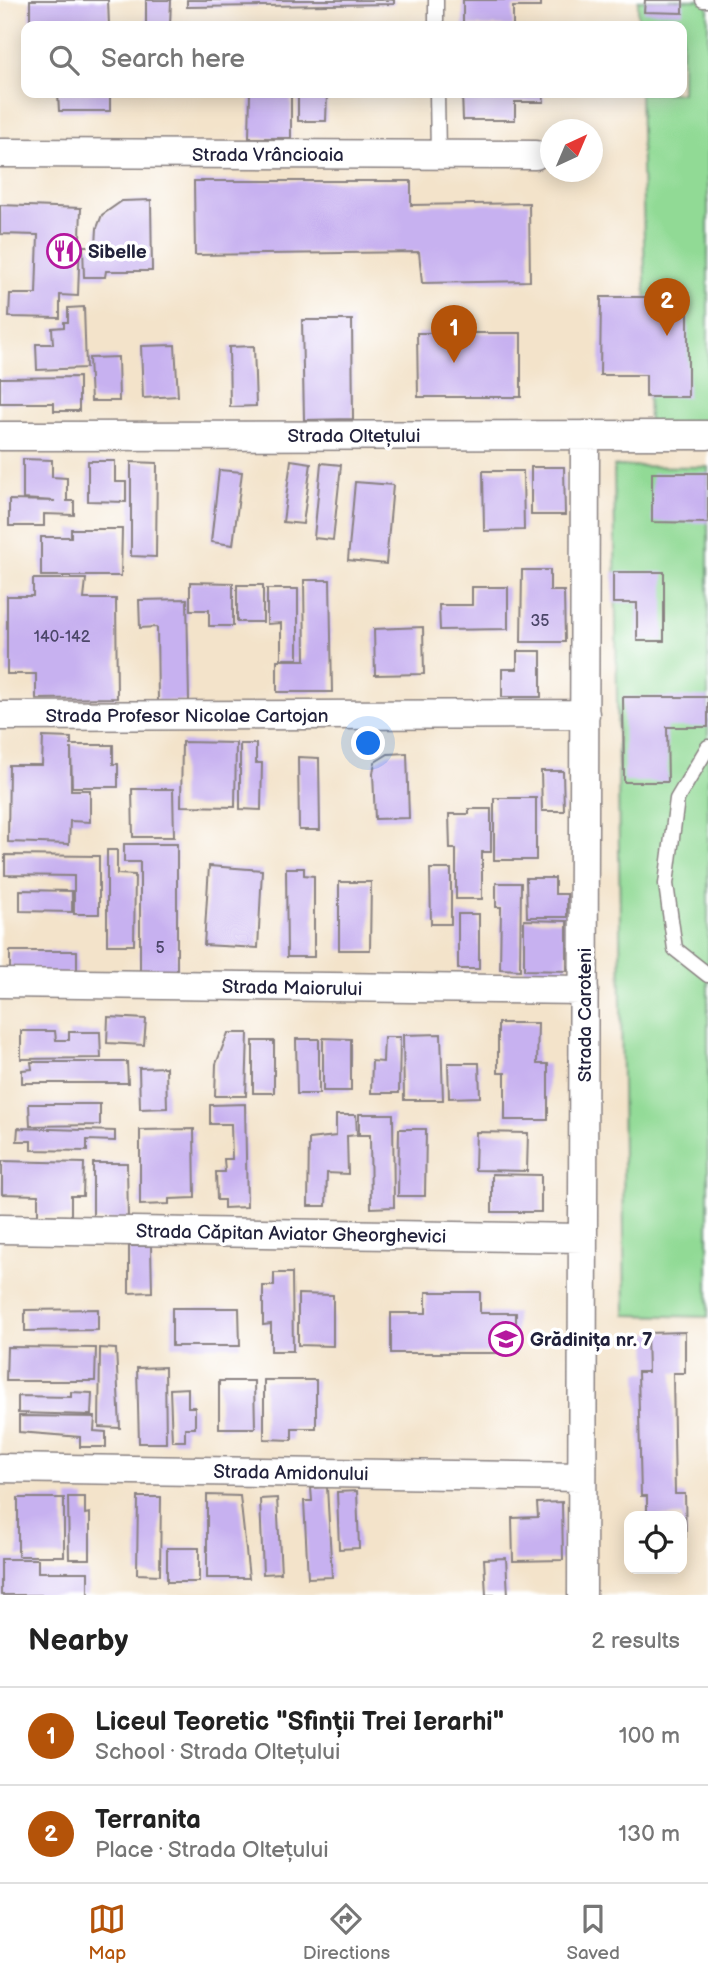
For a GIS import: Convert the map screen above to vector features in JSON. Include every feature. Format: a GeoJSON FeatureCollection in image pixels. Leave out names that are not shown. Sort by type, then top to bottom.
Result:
{"type":"FeatureCollection","features":[{"type":"Feature","properties":{"kind":"street","name":"Strada Vrâncioaia"},"geometry":{"type":"LineString","coordinates":[[0,153],[535,155]]}},
{"type":"Feature","properties":{"kind":"street","name":"Strada Caroteni"},"geometry":{"type":"LineString","coordinates":[[582,1595],[585,435]]}},
{"type":"Feature","properties":{"kind":"street","name":"Strada Oltețului"},"geometry":{"type":"LineString","coordinates":[[0,436],[708,435]]}},
{"type":"Feature","properties":{"kind":"street","name":"Strada Profesor Nicolae Cartojan"},"geometry":{"type":"LineString","coordinates":[[0,716],[585,713]]}},
{"type":"Feature","properties":{"kind":"street","name":"Strada Maiorului"},"geometry":{"type":"LineString","coordinates":[[0,983],[584,990]]}},
{"type":"Feature","properties":{"kind":"street","name":"Strada Căpitan Aviator Gheorghevici"},"geometry":{"type":"LineString","coordinates":[[0,1229],[583,1238]]}},
{"type":"Feature","properties":{"kind":"street","name":"Strada Amidonului"},"geometry":{"type":"LineString","coordinates":[[0,1468],[582,1477]]}},
{"type":"Feature","properties":{"kind":"lane"},"geometry":{"type":"LineString","coordinates":[[436,0],[436,21]]}},
{"type":"Feature","properties":{"kind":"lane"},"geometry":{"type":"LineString","coordinates":[[703,0],[708,0]]}},
{"type":"Feature","properties":{"kind":"lane"},"geometry":{"type":"LineString","coordinates":[[437,98],[438,155]]}},
{"type":"Feature","properties":{"kind":"lane"},"geometry":{"type":"LineString","coordinates":[[708,747],[677,799],[666,884],[675,949],[708,975]]}},
{"type":"Feature","properties":{"kind":"green space"},"geometry":{"type":"Polygon","coordinates":[[[638,0],[708,0],[708,426],[649,426],[640,98],[687,98],[687,21],[638,21],[638,0]]]}},
{"type":"Feature","properties":{"kind":"green space"},"geometry":{"type":"Polygon","coordinates":[[[614,466],[708,467],[708,1317],[625,1315],[614,466]]]}},
{"type":"Feature","properties":{"kind":"building"},"geometry":{"type":"Polygon","coordinates":[[[30,0],[108,0],[109,21],[30,21],[30,0]]]}},
{"type":"Feature","properties":{"kind":"building"},"geometry":{"type":"Polygon","coordinates":[[[146,0],[171,0],[170,21],[146,21],[146,0]]]}},
{"type":"Feature","properties":{"kind":"building"},"geometry":{"type":"Polygon","coordinates":[[[187,0],[394,0],[394,4],[187,7],[187,0]]]}},
{"type":"Feature","properties":{"kind":"building"},"geometry":{"type":"Polygon","coordinates":[[[463,0],[541,0],[541,7],[513,7],[513,21],[463,21],[463,0]]]}},
{"type":"Feature","properties":{"kind":"building"},"geometry":{"type":"Polygon","coordinates":[[[645,0],[683,0],[683,13],[644,12],[645,0]]]}},
{"type":"Feature","properties":{"kind":"building"},"geometry":{"type":"Polygon","coordinates":[[[58,98],[110,98],[110,111],[59,111],[58,98]]]}},
{"type":"Feature","properties":{"kind":"building"},"geometry":{"type":"Polygon","coordinates":[[[250,98],[291,98],[291,138],[249,138],[250,98]]]}},
{"type":"Feature","properties":{"kind":"building"},"geometry":{"type":"Polygon","coordinates":[[[298,98],[327,98],[326,121],[298,121],[298,98]]]}},
{"type":"Feature","properties":{"kind":"building"},"geometry":{"type":"Polygon","coordinates":[[[462,98],[544,98],[544,102],[515,102],[515,120],[463,120],[462,98]]]}},
{"type":"Feature","properties":{"kind":"building"},"geometry":{"type":"Polygon","coordinates":[[[194,181],[411,181],[411,205],[529,203],[530,281],[422,283],[419,252],[195,255],[194,181]]]}},
{"type":"Feature","properties":{"kind":"building"},"geometry":{"type":"Polygon","coordinates":[[[151,200],[152,271],[106,271],[105,277],[84,277],[83,246],[96,246],[97,228],[102,215],[122,201],[151,200]]]}},
{"type":"Feature","properties":{"kind":"building"},"geometry":{"type":"Polygon","coordinates":[[[0,205],[81,208],[78,296],[60,295],[60,318],[9,317],[10,294],[36,294],[38,235],[0,234],[0,205]]]}},
{"type":"Feature","properties":{"kind":"building"},"geometry":{"type":"Polygon","coordinates":[[[601,297],[688,297],[688,397],[646,397],[646,375],[600,375],[601,297]]]}},
{"type":"Feature","properties":{"kind":"building"},"geometry":{"type":"Polygon","coordinates":[[[84,307],[86,368],[37,370],[36,344],[53,344],[52,328],[64,327],[64,322],[68,322],[68,308],[84,307]]]}},
{"type":"Feature","properties":{"kind":"building"},"geometry":{"type":"Polygon","coordinates":[[[302,320],[352,320],[353,419],[304,420],[302,320]]]}},
{"type":"Feature","properties":{"kind":"building"},"geometry":{"type":"Polygon","coordinates":[[[417,333],[521,333],[521,397],[418,397],[417,333]]]}},
{"type":"Feature","properties":{"kind":"building"},"geometry":{"type":"Polygon","coordinates":[[[175,345],[178,396],[143,398],[141,346],[175,345]]]}},
{"type":"Feature","properties":{"kind":"building"},"geometry":{"type":"Polygon","coordinates":[[[254,346],[256,406],[230,407],[229,347],[254,346]]]}},
{"type":"Feature","properties":{"kind":"building"},"geometry":{"type":"Polygon","coordinates":[[[118,357],[119,401],[91,401],[89,358],[118,357]]]}},
{"type":"Feature","properties":{"kind":"building"},"geometry":{"type":"Polygon","coordinates":[[[79,377],[79,411],[54,411],[54,403],[0,403],[0,378],[79,377]]]}},
{"type":"Feature","properties":{"kind":"building"},"geometry":{"type":"Polygon","coordinates":[[[23,459],[52,460],[52,477],[67,478],[67,501],[74,501],[74,515],[44,514],[44,526],[9,526],[9,500],[55,501],[23,499],[23,459]]]}},
{"type":"Feature","properties":{"kind":"building"},"geometry":{"type":"Polygon","coordinates":[[[291,460],[311,463],[303,524],[283,522],[291,460]]]}},
{"type":"Feature","properties":{"kind":"building"},"geometry":{"type":"Polygon","coordinates":[[[88,461],[115,461],[115,482],[126,482],[126,502],[88,501],[88,461]]]}},
{"type":"Feature","properties":{"kind":"building"},"geometry":{"type":"Polygon","coordinates":[[[131,462],[157,463],[156,557],[131,556],[131,462]]]}},
{"type":"Feature","properties":{"kind":"building"},"geometry":{"type":"Polygon","coordinates":[[[321,463],[341,465],[333,540],[314,538],[321,463]]]}},
{"type":"Feature","properties":{"kind":"building"},"geometry":{"type":"Polygon","coordinates":[[[531,467],[564,467],[565,515],[531,515],[531,467]]]}},
{"type":"Feature","properties":{"kind":"building"},"geometry":{"type":"Polygon","coordinates":[[[219,470],[242,472],[233,545],[211,542],[219,470]]]}},
{"type":"Feature","properties":{"kind":"building"},"geometry":{"type":"Polygon","coordinates":[[[483,471],[523,471],[524,530],[484,531],[483,471]]]}},
{"type":"Feature","properties":{"kind":"building"},"geometry":{"type":"Polygon","coordinates":[[[652,473],[708,473],[708,523],[652,522],[652,473]]]}},
{"type":"Feature","properties":{"kind":"building"},"geometry":{"type":"Polygon","coordinates":[[[355,482],[393,485],[386,564],[348,560],[355,482]]]}},
{"type":"Feature","properties":{"kind":"building"},"geometry":{"type":"Polygon","coordinates":[[[71,529],[122,529],[121,576],[41,576],[41,537],[71,537],[71,529]]]}},
{"type":"Feature","properties":{"kind":"building"},"geometry":{"type":"Polygon","coordinates":[[[522,570],[550,570],[550,591],[564,591],[565,642],[521,642],[522,570]]]}},
{"type":"Feature","properties":{"kind":"building"},"geometry":{"type":"Polygon","coordinates":[[[613,572],[664,572],[664,641],[637,641],[637,603],[613,603],[613,572]]]}},
{"type":"Feature","properties":{"kind":"building"},"geometry":{"type":"Polygon","coordinates":[[[33,579],[86,579],[84,599],[116,599],[117,698],[36,699],[36,674],[7,674],[7,596],[33,596],[33,579]]]}},
{"type":"Feature","properties":{"kind":"building"},"geometry":{"type":"Polygon","coordinates":[[[304,580],[330,580],[332,692],[277,692],[277,660],[305,660],[304,580]]]}},
{"type":"Feature","properties":{"kind":"building"},"geometry":{"type":"Polygon","coordinates":[[[190,582],[233,583],[233,626],[209,626],[209,610],[190,610],[190,582]]]}},
{"type":"Feature","properties":{"kind":"building"},"geometry":{"type":"Polygon","coordinates":[[[237,585],[263,585],[263,622],[237,622],[237,585]]]}},
{"type":"Feature","properties":{"kind":"building"},"geometry":{"type":"Polygon","coordinates":[[[472,587],[508,587],[508,629],[440,630],[439,605],[472,605],[472,587]]]}},
{"type":"Feature","properties":{"kind":"building"},"geometry":{"type":"Polygon","coordinates":[[[267,589],[298,589],[298,659],[281,659],[281,623],[267,624],[267,589]]]}},
{"type":"Feature","properties":{"kind":"building"},"geometry":{"type":"Polygon","coordinates":[[[187,599],[189,701],[158,701],[157,627],[140,628],[139,600],[187,599]]]}},
{"type":"Feature","properties":{"kind":"building"},"geometry":{"type":"Polygon","coordinates":[[[423,627],[424,674],[375,675],[374,629],[423,627]]]}},
{"type":"Feature","properties":{"kind":"building"},"geometry":{"type":"Polygon","coordinates":[[[517,651],[541,651],[541,697],[502,697],[502,669],[517,669],[517,651]]]}},
{"type":"Feature","properties":{"kind":"building"},"geometry":{"type":"Polygon","coordinates":[[[623,697],[708,697],[708,727],[667,727],[668,782],[624,782],[623,697]]]}},
{"type":"Feature","properties":{"kind":"building"},"geometry":{"type":"Polygon","coordinates":[[[43,737],[71,738],[71,745],[113,745],[113,764],[118,764],[118,787],[72,787],[71,748],[71,790],[90,790],[90,822],[70,821],[69,844],[8,842],[9,765],[42,765],[43,737]]]}},
{"type":"Feature","properties":{"kind":"building"},"geometry":{"type":"Polygon","coordinates":[[[182,742],[236,743],[235,807],[181,806],[182,742]]]}},
{"type":"Feature","properties":{"kind":"building"},"geometry":{"type":"Polygon","coordinates":[[[240,744],[256,744],[256,763],[262,763],[261,810],[240,809],[240,744]]]}},
{"type":"Feature","properties":{"kind":"building"},"geometry":{"type":"Polygon","coordinates":[[[407,753],[409,818],[375,819],[375,762],[388,754],[407,753]]]}},
{"type":"Feature","properties":{"kind":"building"},"geometry":{"type":"Polygon","coordinates":[[[298,757],[319,758],[320,830],[299,830],[298,757]]]}},
{"type":"Feature","properties":{"kind":"building"},"geometry":{"type":"Polygon","coordinates":[[[541,771],[563,771],[564,811],[542,811],[541,771]]]}},
{"type":"Feature","properties":{"kind":"building"},"geometry":{"type":"Polygon","coordinates":[[[132,789],[173,789],[174,837],[133,837],[132,789]]]}},
{"type":"Feature","properties":{"kind":"building"},"geometry":{"type":"Polygon","coordinates":[[[494,798],[536,798],[536,860],[494,860],[494,798]]]}},
{"type":"Feature","properties":{"kind":"building"},"geometry":{"type":"Polygon","coordinates":[[[469,809],[491,809],[491,852],[482,852],[482,899],[456,899],[456,849],[450,849],[449,814],[469,814],[469,809]]]}},
{"type":"Feature","properties":{"kind":"building"},"geometry":{"type":"Polygon","coordinates":[[[124,844],[177,844],[177,979],[140,979],[140,862],[124,862],[124,844]]]}},
{"type":"Feature","properties":{"kind":"building"},"geometry":{"type":"Polygon","coordinates":[[[107,850],[117,850],[117,874],[135,875],[134,945],[107,945],[107,850]]]}},
{"type":"Feature","properties":{"kind":"building"},"geometry":{"type":"Polygon","coordinates":[[[5,855],[99,856],[99,914],[74,914],[74,876],[5,875],[5,855]]]}},
{"type":"Feature","properties":{"kind":"building"},"geometry":{"type":"Polygon","coordinates":[[[209,866],[262,870],[258,948],[204,945],[209,866]]]}},
{"type":"Feature","properties":{"kind":"building"},"geometry":{"type":"Polygon","coordinates":[[[286,868],[304,868],[304,875],[314,876],[314,957],[287,957],[286,868]]]}},
{"type":"Feature","properties":{"kind":"building"},"geometry":{"type":"Polygon","coordinates":[[[430,869],[451,869],[451,924],[431,924],[430,869]]]}},
{"type":"Feature","properties":{"kind":"building"},"geometry":{"type":"Polygon","coordinates":[[[526,878],[555,878],[555,894],[567,894],[567,917],[527,917],[526,878]]]}},
{"type":"Feature","properties":{"kind":"building"},"geometry":{"type":"Polygon","coordinates":[[[339,882],[371,882],[370,950],[339,950],[339,882]]]}},
{"type":"Feature","properties":{"kind":"building"},"geometry":{"type":"Polygon","coordinates":[[[496,883],[521,883],[520,970],[500,969],[501,907],[496,907],[496,883]]]}},
{"type":"Feature","properties":{"kind":"building"},"geometry":{"type":"Polygon","coordinates":[[[20,890],[72,891],[72,912],[20,911],[20,890]]]}},
{"type":"Feature","properties":{"kind":"building"},"geometry":{"type":"Polygon","coordinates":[[[458,914],[479,914],[479,969],[458,969],[458,914]]]}},
{"type":"Feature","properties":{"kind":"building"},"geometry":{"type":"Polygon","coordinates":[[[524,920],[567,921],[567,971],[524,970],[524,920]]]}},
{"type":"Feature","properties":{"kind":"building"},"geometry":{"type":"Polygon","coordinates":[[[10,951],[77,951],[77,974],[10,974],[10,951]]]}},
{"type":"Feature","properties":{"kind":"building"},"geometry":{"type":"Polygon","coordinates":[[[108,1017],[146,1019],[144,1045],[107,1043],[108,1017]]]}},
{"type":"Feature","properties":{"kind":"building"},"geometry":{"type":"Polygon","coordinates":[[[498,1023],[538,1023],[537,1064],[548,1064],[548,1120],[505,1120],[505,1073],[498,1073],[498,1023]]]}},
{"type":"Feature","properties":{"kind":"building"},"geometry":{"type":"Polygon","coordinates":[[[21,1031],[55,1031],[56,1040],[69,1040],[69,1032],[100,1032],[101,1058],[21,1059],[21,1031]]]}},
{"type":"Feature","properties":{"kind":"building"},"geometry":{"type":"Polygon","coordinates":[[[228,1033],[248,1033],[246,1096],[215,1096],[216,1064],[228,1033]]]}},
{"type":"Feature","properties":{"kind":"building"},"geometry":{"type":"Polygon","coordinates":[[[441,1034],[443,1100],[404,1100],[403,1035],[441,1034]]]}},
{"type":"Feature","properties":{"kind":"building"},"geometry":{"type":"Polygon","coordinates":[[[384,1037],[400,1037],[399,1093],[371,1093],[372,1061],[383,1062],[384,1037]]]}},
{"type":"Feature","properties":{"kind":"building"},"geometry":{"type":"Polygon","coordinates":[[[323,1038],[351,1039],[351,1091],[323,1091],[323,1038]]]}},
{"type":"Feature","properties":{"kind":"building"},"geometry":{"type":"Polygon","coordinates":[[[296,1039],[319,1039],[319,1094],[297,1094],[296,1039]]]}},
{"type":"Feature","properties":{"kind":"building"},"geometry":{"type":"Polygon","coordinates":[[[253,1041],[274,1041],[274,1093],[253,1093],[253,1041]]]}},
{"type":"Feature","properties":{"kind":"building"},"geometry":{"type":"Polygon","coordinates":[[[31,1062],[127,1062],[128,1083],[22,1083],[22,1070],[32,1069],[31,1062]]]}},
{"type":"Feature","properties":{"kind":"building"},"geometry":{"type":"Polygon","coordinates":[[[448,1063],[479,1063],[480,1097],[449,1098],[448,1063]]]}},
{"type":"Feature","properties":{"kind":"building"},"geometry":{"type":"Polygon","coordinates":[[[166,1067],[167,1108],[140,1109],[139,1068],[166,1067]]]}},
{"type":"Feature","properties":{"kind":"building"},"geometry":{"type":"Polygon","coordinates":[[[29,1104],[100,1104],[100,1125],[30,1126],[29,1104]]]}},
{"type":"Feature","properties":{"kind":"building"},"geometry":{"type":"Polygon","coordinates":[[[245,1104],[247,1207],[224,1208],[224,1200],[217,1200],[216,1172],[225,1172],[224,1159],[232,1159],[231,1124],[210,1124],[210,1105],[245,1104]]]}},
{"type":"Feature","properties":{"kind":"building"},"geometry":{"type":"Polygon","coordinates":[[[359,1114],[393,1114],[394,1207],[371,1208],[370,1135],[359,1135],[359,1114]]]}},
{"type":"Feature","properties":{"kind":"building"},"geometry":{"type":"Polygon","coordinates":[[[336,1115],[356,1115],[357,1135],[347,1136],[348,1174],[327,1173],[326,1206],[308,1206],[309,1139],[336,1136],[336,1115]]]}},
{"type":"Feature","properties":{"kind":"building"},"geometry":{"type":"Polygon","coordinates":[[[18,1128],[115,1131],[115,1141],[87,1140],[87,1151],[31,1150],[31,1141],[17,1141],[18,1128]]]}},
{"type":"Feature","properties":{"kind":"building"},"geometry":{"type":"Polygon","coordinates":[[[194,1129],[195,1198],[169,1199],[169,1204],[140,1205],[140,1130],[194,1129]]]}},
{"type":"Feature","properties":{"kind":"building"},"geometry":{"type":"Polygon","coordinates":[[[399,1129],[426,1129],[425,1196],[398,1196],[399,1129]]]}},
{"type":"Feature","properties":{"kind":"building"},"geometry":{"type":"Polygon","coordinates":[[[476,1132],[528,1133],[527,1171],[475,1170],[476,1132]]]}},
{"type":"Feature","properties":{"kind":"building"},"geometry":{"type":"Polygon","coordinates":[[[2,1161],[84,1163],[83,1196],[71,1196],[71,1216],[38,1215],[38,1195],[2,1194],[2,1161]]]}},
{"type":"Feature","properties":{"kind":"building"},"geometry":{"type":"Polygon","coordinates":[[[93,1163],[127,1163],[128,1220],[93,1220],[93,1163]]]}},
{"type":"Feature","properties":{"kind":"building"},"geometry":{"type":"Polygon","coordinates":[[[492,1174],[541,1175],[541,1212],[492,1212],[492,1174]]]}},
{"type":"Feature","properties":{"kind":"building"},"geometry":{"type":"Polygon","coordinates":[[[129,1246],[151,1246],[152,1292],[129,1293],[129,1246]]]}},
{"type":"Feature","properties":{"kind":"building"},"geometry":{"type":"Polygon","coordinates":[[[274,1273],[292,1273],[293,1351],[271,1351],[271,1324],[263,1325],[263,1286],[274,1286],[274,1273]]]}},
{"type":"Feature","properties":{"kind":"building"},"geometry":{"type":"Polygon","coordinates":[[[426,1292],[480,1292],[480,1313],[516,1313],[516,1353],[391,1353],[391,1313],[426,1313],[426,1292]]]}},
{"type":"Feature","properties":{"kind":"building"},"geometry":{"type":"Polygon","coordinates":[[[298,1294],[333,1295],[333,1346],[298,1345],[298,1294]]]}},
{"type":"Feature","properties":{"kind":"building"},"geometry":{"type":"Polygon","coordinates":[[[172,1308],[239,1308],[240,1346],[172,1346],[172,1308]]]}},
{"type":"Feature","properties":{"kind":"building"},"geometry":{"type":"Polygon","coordinates":[[[98,1309],[98,1330],[25,1331],[25,1310],[98,1309]]]}},
{"type":"Feature","properties":{"kind":"building"},"geometry":{"type":"Polygon","coordinates":[[[685,1332],[685,1373],[673,1373],[675,1494],[685,1494],[685,1511],[647,1511],[647,1496],[641,1496],[638,1372],[648,1372],[647,1333],[685,1332]]]}},
{"type":"Feature","properties":{"kind":"building"},"geometry":{"type":"Polygon","coordinates":[[[7,1347],[96,1348],[95,1381],[6,1381],[7,1347]]]}},
{"type":"Feature","properties":{"kind":"building"},"geometry":{"type":"Polygon","coordinates":[[[100,1348],[116,1349],[120,1428],[99,1427],[100,1348]]]}},
{"type":"Feature","properties":{"kind":"building"},"geometry":{"type":"Polygon","coordinates":[[[165,1367],[166,1443],[139,1443],[137,1368],[165,1367]]]}},
{"type":"Feature","properties":{"kind":"building"},"geometry":{"type":"Polygon","coordinates":[[[264,1380],[316,1380],[316,1428],[292,1428],[292,1440],[264,1439],[264,1380]]]}},
{"type":"Feature","properties":{"kind":"building"},"geometry":{"type":"Polygon","coordinates":[[[219,1381],[254,1381],[255,1428],[219,1428],[219,1381]]]}},
{"type":"Feature","properties":{"kind":"building"},"geometry":{"type":"Polygon","coordinates":[[[188,1388],[188,1407],[195,1407],[195,1428],[185,1428],[185,1441],[172,1441],[170,1389],[188,1388]]]}},
{"type":"Feature","properties":{"kind":"building"},"geometry":{"type":"Polygon","coordinates":[[[71,1392],[92,1393],[91,1415],[18,1413],[18,1396],[71,1397],[71,1392]]]}},
{"type":"Feature","properties":{"kind":"building"},"geometry":{"type":"Polygon","coordinates":[[[19,1416],[95,1417],[94,1431],[106,1432],[106,1447],[80,1447],[80,1437],[19,1432],[19,1416]]]}},
{"type":"Feature","properties":{"kind":"building"},"geometry":{"type":"Polygon","coordinates":[[[327,1487],[332,1577],[308,1578],[304,1501],[312,1501],[311,1488],[327,1487]]]}},
{"type":"Feature","properties":{"kind":"building"},"geometry":{"type":"Polygon","coordinates":[[[357,1491],[359,1548],[339,1549],[337,1492],[357,1491]]]}},
{"type":"Feature","properties":{"kind":"building"},"geometry":{"type":"Polygon","coordinates":[[[207,1495],[240,1496],[249,1578],[207,1578],[207,1495]]]}},
{"type":"Feature","properties":{"kind":"building"},"geometry":{"type":"Polygon","coordinates":[[[68,1497],[85,1497],[85,1514],[90,1513],[90,1559],[69,1559],[68,1497]]]}},
{"type":"Feature","properties":{"kind":"building"},"geometry":{"type":"Polygon","coordinates":[[[138,1497],[161,1497],[160,1575],[137,1574],[138,1497]]]}},
{"type":"Feature","properties":{"kind":"building"},"geometry":{"type":"Polygon","coordinates":[[[18,1498],[64,1498],[64,1556],[18,1556],[18,1498]]]}},
{"type":"Feature","properties":{"kind":"building"},"geometry":{"type":"Polygon","coordinates":[[[277,1498],[281,1573],[263,1574],[260,1499],[277,1498]]]}},
{"type":"Feature","properties":{"kind":"building"},"geometry":{"type":"Polygon","coordinates":[[[562,1502],[563,1560],[513,1561],[512,1518],[538,1517],[537,1503],[562,1502]]]}},
{"type":"Feature","properties":{"kind":"building"},"geometry":{"type":"Polygon","coordinates":[[[167,1548],[199,1548],[199,1582],[167,1582],[167,1548]]]}},
{"type":"Feature","properties":{"kind":"building"},"geometry":{"type":"Polygon","coordinates":[[[506,1558],[508,1595],[486,1595],[484,1559],[506,1558]]]}},
{"type":"Feature","properties":{"kind":"building"},"geometry":{"type":"Polygon","coordinates":[[[1,1559],[38,1559],[38,1572],[88,1572],[88,1595],[1,1595],[1,1559]]]}},
{"type":"Feature","properties":{"kind":"place","name":"Sibelle"},"geometry":{"type":"Point","coordinates":[64,251]}},
{"type":"Feature","properties":{"kind":"place","name":"Terranita"},"geometry":{"type":"Point","coordinates":[667,336]}},
{"type":"Feature","properties":{"kind":"place","name":"Liceul Teoretic \"Sfinții Trei Ierarhi\""},"geometry":{"type":"Point","coordinates":[454,363]}},
{"type":"Feature","properties":{"kind":"place","name":"Grădinița nr. 7"},"geometry":{"type":"Point","coordinates":[506,1339]}}]}
